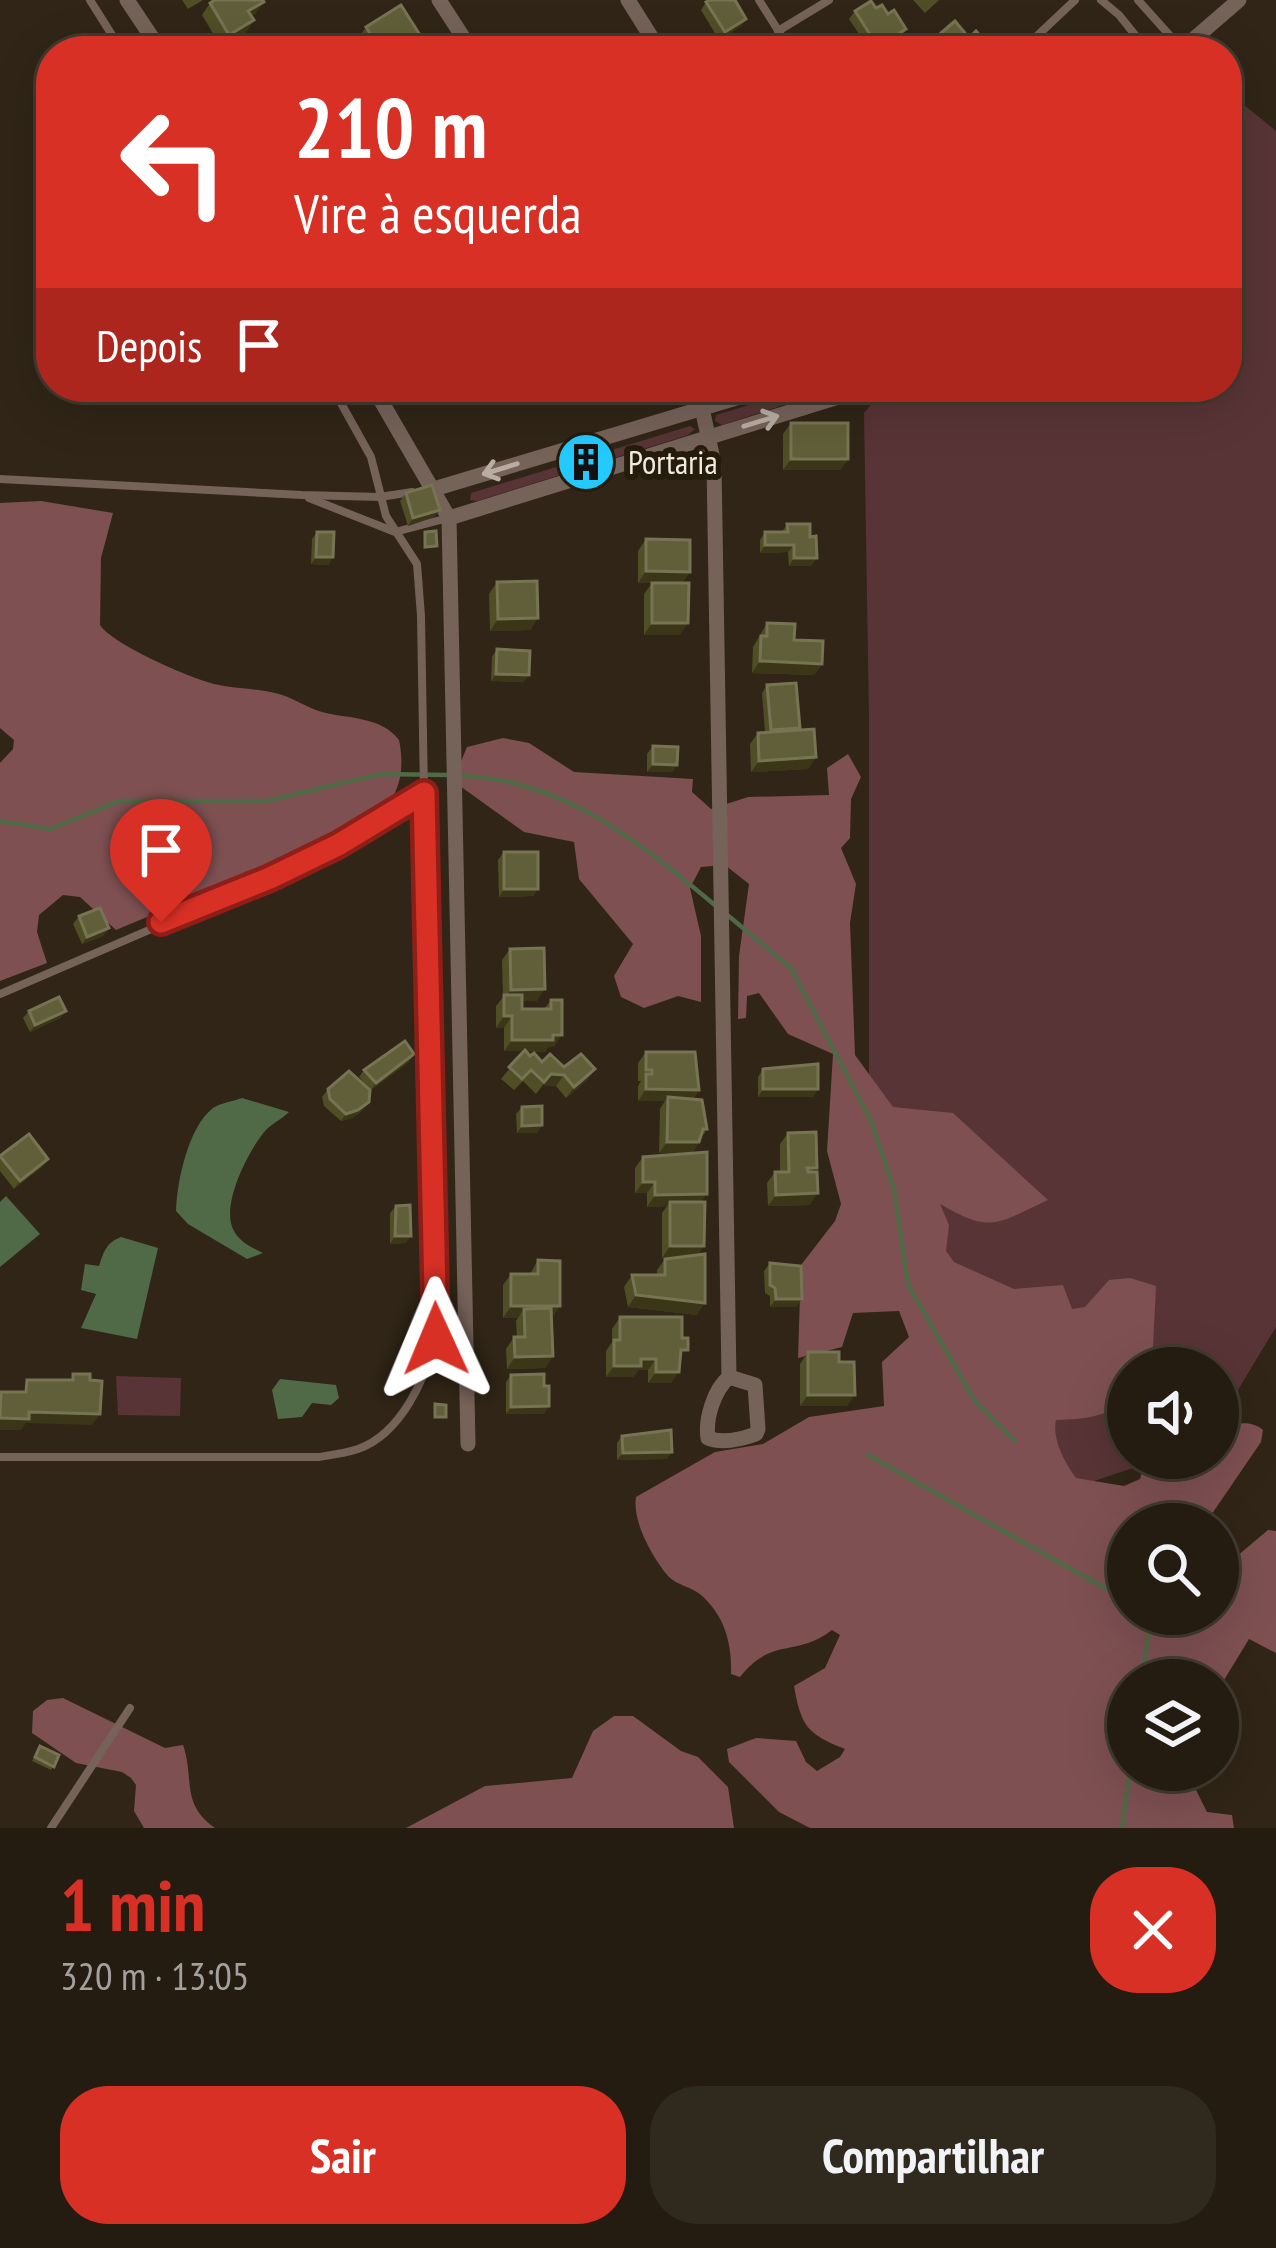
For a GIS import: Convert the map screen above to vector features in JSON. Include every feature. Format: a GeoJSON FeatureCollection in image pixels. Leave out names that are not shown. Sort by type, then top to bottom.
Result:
{"type":"FeatureCollection","features":[{"type":"Feature","properties":{"kind":"street"},"geometry":{"type":"LineString","coordinates":[[128,0],[151,36]]}},
{"type":"Feature","properties":{"kind":"street"},"geometry":{"type":"LineString","coordinates":[[439,0],[462,36]]}},
{"type":"Feature","properties":{"kind":"street"},"geometry":{"type":"LineString","coordinates":[[628,0],[651,36]]}},
{"type":"Feature","properties":{"kind":"street"},"geometry":{"type":"LineString","coordinates":[[1197,36],[1239,0]]}},
{"type":"Feature","properties":{"kind":"street"},"geometry":{"type":"LineString","coordinates":[[382,402],[448,518],[468,1444]]}},
{"type":"Feature","properties":{"kind":"street"},"geometry":{"type":"LineString","coordinates":[[698,402],[711,436],[729,1377],[717,1393],[707,1426],[708,1438],[717,1442],[756,1435],[758,1429],[755,1385],[729,1377]]}},
{"type":"Feature","properties":{"kind":"street"},"geometry":{"type":"LineString","coordinates":[[434,489],[722,402]]}},
{"type":"Feature","properties":{"kind":"street"},"geometry":{"type":"LineString","coordinates":[[448,518],[822,402]]}},
{"type":"Feature","properties":{"kind":"lane"},"geometry":{"type":"LineString","coordinates":[[89,0],[112,36]]}},
{"type":"Feature","properties":{"kind":"lane"},"geometry":{"type":"LineString","coordinates":[[759,0],[781,36]]}},
{"type":"Feature","properties":{"kind":"lane"},"geometry":{"type":"LineString","coordinates":[[778,31],[829,0]]}},
{"type":"Feature","properties":{"kind":"lane"},"geometry":{"type":"LineString","coordinates":[[1037,36],[1075,0]]}},
{"type":"Feature","properties":{"kind":"lane"},"geometry":{"type":"LineString","coordinates":[[1101,0],[1136,36]]}},
{"type":"Feature","properties":{"kind":"lane"},"geometry":{"type":"LineString","coordinates":[[1120,15],[1137,0],[1169,36]]}},
{"type":"Feature","properties":{"kind":"lane"},"geometry":{"type":"LineString","coordinates":[[0,1456],[319,1457],[363,1448],[399,1417],[424,1381],[436,1339],[422,616],[417,564],[394,532],[371,457],[340,402]]}},
{"type":"Feature","properties":{"kind":"lane"},"geometry":{"type":"LineString","coordinates":[[0,479],[380,497],[434,489]]}},
{"type":"Feature","properties":{"kind":"lane"},"geometry":{"type":"LineString","coordinates":[[302,495],[394,532],[448,518]]}},
{"type":"Feature","properties":{"kind":"lane"},"geometry":{"type":"LineString","coordinates":[[0,994],[287,870],[424,793]]}},
{"type":"Feature","properties":{"kind":"lane"},"geometry":{"type":"LineString","coordinates":[[51,1828],[130,1708]]}},
{"type":"Feature","properties":{"kind":"shaded area"},"geometry":{"type":"Polygon","coordinates":[[[1242,103],[1276,131],[1276,1327],[1239,1388],[1239,1347],[1107,1347],[1107,1477],[1013,1508],[869,1178],[864,413],[873,402],[1242,402],[1242,103]]]}},
{"type":"Feature","properties":{"kind":"shaded area"},"geometry":{"type":"Polygon","coordinates":[[[759,402],[793,402],[722,425],[715,421],[716,415],[759,402]]]}},
{"type":"Feature","properties":{"kind":"shaded area"},"geometry":{"type":"Polygon","coordinates":[[[690,426],[695,429],[688,435],[470,500],[471,493],[690,426]]]}},
{"type":"Feature","properties":{"kind":"shaded area"},"geometry":{"type":"Polygon","coordinates":[[[41,501],[113,513],[101,558],[100,625],[107,633],[203,681],[279,694],[322,712],[383,726],[399,740],[401,764],[394,795],[373,822],[116,930],[80,897],[63,895],[39,915],[37,932],[47,963],[0,981],[0,763],[13,749],[14,740],[0,728],[0,503],[41,501]]]}},
{"type":"Feature","properties":{"kind":"shaded area"},"geometry":{"type":"Polygon","coordinates":[[[503,738],[529,743],[574,772],[693,779],[692,792],[711,809],[748,797],[829,795],[827,768],[848,754],[861,777],[851,799],[850,838],[841,848],[856,884],[850,923],[855,1055],[893,1107],[953,1113],[1048,1200],[994,1222],[972,1219],[940,1204],[949,1225],[946,1251],[954,1262],[1014,1289],[1063,1285],[1072,1309],[1085,1307],[1109,1280],[1130,1278],[1156,1286],[1153,1347],[1107,1347],[1107,1411],[1056,1420],[1057,1442],[1076,1478],[1124,1486],[1140,1479],[1236,1479],[1219,1503],[1107,1503],[1107,1635],[1239,1635],[1239,1554],[1268,1530],[1276,1531],[1276,1653],[1249,1639],[1237,1659],[1107,1659],[1107,1791],[1196,1791],[1207,1812],[1232,1815],[1234,1828],[810,1828],[779,1812],[729,1762],[727,1749],[756,1738],[796,1741],[806,1762],[817,1771],[840,1757],[845,1749],[808,1727],[794,1686],[825,1668],[840,1635],[832,1630],[763,1656],[740,1677],[731,1674],[721,1621],[701,1595],[671,1579],[662,1568],[640,1528],[636,1497],[715,1452],[763,1444],[809,1417],[884,1406],[882,1362],[909,1337],[899,1311],[853,1313],[842,1347],[798,1358],[801,1265],[835,1221],[841,1204],[827,1151],[833,1054],[788,1034],[759,993],[747,996],[746,1018],[738,1019],[739,956],[749,884],[725,865],[701,867],[690,888],[701,936],[701,1002],[678,996],[644,1008],[621,997],[614,976],[633,944],[579,879],[574,842],[524,832],[453,781],[467,747],[503,738]]]}},
{"type":"Feature","properties":{"kind":"shaded area"},"geometry":{"type":"Polygon","coordinates":[[[242,1098],[289,1112],[259,1139],[234,1192],[233,1229],[242,1241],[263,1253],[247,1259],[188,1224],[176,1211],[182,1171],[197,1128],[213,1108],[242,1098]]]}},
{"type":"Feature","properties":{"kind":"shaded area"},"geometry":{"type":"Polygon","coordinates":[[[6,1196],[40,1234],[0,1267],[0,1202],[6,1196]]]}},
{"type":"Feature","properties":{"kind":"shaded area"},"geometry":{"type":"Polygon","coordinates":[[[121,1237],[158,1248],[137,1339],[81,1328],[96,1294],[81,1290],[85,1264],[99,1266],[106,1248],[121,1237]]]}},
{"type":"Feature","properties":{"kind":"shaded area"},"geometry":{"type":"Polygon","coordinates":[[[116,1376],[181,1378],[180,1416],[118,1415],[116,1376]]]}},
{"type":"Feature","properties":{"kind":"shaded area"},"geometry":{"type":"Polygon","coordinates":[[[280,1379],[336,1385],[339,1398],[331,1405],[312,1403],[302,1417],[278,1419],[272,1390],[280,1379]]]}},
{"type":"Feature","properties":{"kind":"shaded area"},"geometry":{"type":"Polygon","coordinates":[[[1239,1424],[1263,1430],[1261,1442],[1239,1474],[1239,1424]]]}},
{"type":"Feature","properties":{"kind":"shaded area"},"geometry":{"type":"Polygon","coordinates":[[[63,1698],[165,1748],[183,1745],[193,1800],[215,1828],[144,1828],[134,1811],[136,1785],[131,1778],[76,1763],[32,1733],[33,1711],[47,1700],[63,1698]]]}},
{"type":"Feature","properties":{"kind":"shaded area"},"geometry":{"type":"Polygon","coordinates":[[[614,1716],[633,1716],[681,1751],[698,1757],[728,1787],[734,1828],[406,1828],[485,1786],[572,1778],[593,1731],[614,1716]]]}},
{"type":"Feature","properties":{"kind":"building"},"geometry":{"type":"Polygon","coordinates":[[[735,0],[746,19],[725,32],[706,2],[735,0]]]}},
{"type":"Feature","properties":{"kind":"building"},"geometry":{"type":"Polygon","coordinates":[[[871,1],[888,14],[894,10],[906,29],[895,36],[871,36],[855,11],[871,1]]]}},
{"type":"Feature","properties":{"kind":"building"},"geometry":{"type":"Polygon","coordinates":[[[264,2],[248,11],[254,20],[229,35],[210,3],[264,2]]]}},
{"type":"Feature","properties":{"kind":"building"},"geometry":{"type":"Polygon","coordinates":[[[401,5],[420,35],[372,36],[366,27],[401,5]]]}},
{"type":"Feature","properties":{"kind":"building"},"geometry":{"type":"Polygon","coordinates":[[[955,21],[967,36],[944,36],[941,33],[955,21]]]}},
{"type":"Feature","properties":{"kind":"building"},"geometry":{"type":"Polygon","coordinates":[[[791,423],[848,423],[848,459],[791,459],[791,423]]]}},
{"type":"Feature","properties":{"kind":"building"},"geometry":{"type":"Polygon","coordinates":[[[432,485],[440,510],[413,518],[406,493],[432,485]]]}},
{"type":"Feature","properties":{"kind":"building"},"geometry":{"type":"Polygon","coordinates":[[[787,524],[810,524],[817,558],[794,558],[794,545],[765,545],[765,532],[788,532],[787,524]]]}},
{"type":"Feature","properties":{"kind":"building"},"geometry":{"type":"Polygon","coordinates":[[[436,531],[437,546],[425,547],[425,532],[436,531]]]}},
{"type":"Feature","properties":{"kind":"building"},"geometry":{"type":"Polygon","coordinates":[[[317,532],[334,532],[333,557],[316,557],[317,532]]]}},
{"type":"Feature","properties":{"kind":"building"},"geometry":{"type":"Polygon","coordinates":[[[646,539],[690,540],[690,572],[646,571],[646,539]]]}},
{"type":"Feature","properties":{"kind":"building"},"geometry":{"type":"Polygon","coordinates":[[[537,581],[538,618],[498,619],[497,582],[537,581]]]}},
{"type":"Feature","properties":{"kind":"building"},"geometry":{"type":"Polygon","coordinates":[[[652,583],[689,583],[688,623],[652,623],[652,583]]]}},
{"type":"Feature","properties":{"kind":"building"},"geometry":{"type":"Polygon","coordinates":[[[767,623],[795,624],[794,640],[823,641],[822,664],[760,661],[767,623]]]}},
{"type":"Feature","properties":{"kind":"building"},"geometry":{"type":"Polygon","coordinates":[[[497,649],[530,651],[529,675],[496,674],[497,649]]]}},
{"type":"Feature","properties":{"kind":"building"},"geometry":{"type":"Polygon","coordinates":[[[796,683],[800,728],[771,730],[767,685],[796,683]]]}},
{"type":"Feature","properties":{"kind":"building"},"geometry":{"type":"Polygon","coordinates":[[[814,729],[816,757],[759,761],[758,733],[814,729]]]}},
{"type":"Feature","properties":{"kind":"building"},"geometry":{"type":"Polygon","coordinates":[[[653,746],[678,747],[677,765],[653,764],[653,746]]]}},
{"type":"Feature","properties":{"kind":"building"},"geometry":{"type":"Polygon","coordinates":[[[504,852],[538,852],[538,889],[504,889],[504,852]]]}},
{"type":"Feature","properties":{"kind":"building"},"geometry":{"type":"Polygon","coordinates":[[[100,908],[109,928],[87,937],[79,916],[100,908]]]}},
{"type":"Feature","properties":{"kind":"building"},"geometry":{"type":"Polygon","coordinates":[[[544,948],[545,989],[511,990],[510,949],[544,948]]]}},
{"type":"Feature","properties":{"kind":"building"},"geometry":{"type":"Polygon","coordinates":[[[504,995],[522,995],[522,1009],[551,1009],[551,1000],[562,1000],[562,1035],[553,1035],[553,1040],[512,1040],[512,1016],[504,1016],[504,995]]]}},
{"type":"Feature","properties":{"kind":"building"},"geometry":{"type":"Polygon","coordinates":[[[59,997],[66,1011],[35,1025],[29,1011],[59,997]]]}},
{"type":"Feature","properties":{"kind":"building"},"geometry":{"type":"Polygon","coordinates":[[[405,1041],[414,1054],[376,1083],[364,1070],[405,1041]]]}},
{"type":"Feature","properties":{"kind":"building"},"geometry":{"type":"Polygon","coordinates":[[[525,1050],[542,1062],[550,1054],[564,1067],[581,1054],[595,1069],[574,1087],[564,1075],[551,1074],[544,1082],[531,1070],[522,1079],[509,1067],[525,1050]]]}},
{"type":"Feature","properties":{"kind":"building"},"geometry":{"type":"Polygon","coordinates":[[[646,1052],[695,1052],[699,1090],[646,1089],[646,1074],[652,1070],[646,1070],[646,1052]]]}},
{"type":"Feature","properties":{"kind":"building"},"geometry":{"type":"Polygon","coordinates":[[[818,1064],[818,1089],[763,1089],[763,1069],[818,1064]]]}},
{"type":"Feature","properties":{"kind":"building"},"geometry":{"type":"Polygon","coordinates":[[[349,1071],[370,1090],[369,1102],[346,1114],[330,1099],[328,1089],[349,1071]]]}},
{"type":"Feature","properties":{"kind":"building"},"geometry":{"type":"Polygon","coordinates":[[[668,1097],[702,1100],[707,1129],[699,1142],[667,1142],[668,1097]]]}},
{"type":"Feature","properties":{"kind":"building"},"geometry":{"type":"Polygon","coordinates":[[[542,1106],[542,1125],[522,1126],[522,1107],[542,1106]]]}},
{"type":"Feature","properties":{"kind":"building"},"geometry":{"type":"Polygon","coordinates":[[[816,1132],[817,1168],[807,1168],[817,1172],[818,1193],[776,1195],[775,1172],[789,1172],[788,1133],[816,1132]]]}},
{"type":"Feature","properties":{"kind":"building"},"geometry":{"type":"Polygon","coordinates":[[[29,1134],[48,1159],[20,1181],[0,1156],[29,1134]]]}},
{"type":"Feature","properties":{"kind":"building"},"geometry":{"type":"Polygon","coordinates":[[[707,1152],[707,1194],[655,1195],[655,1182],[643,1182],[643,1157],[707,1152]]]}},
{"type":"Feature","properties":{"kind":"building"},"geometry":{"type":"Polygon","coordinates":[[[670,1202],[705,1202],[704,1246],[670,1246],[670,1202]]]}},
{"type":"Feature","properties":{"kind":"building"},"geometry":{"type":"Polygon","coordinates":[[[410,1205],[411,1236],[395,1236],[396,1206],[410,1205]]]}},
{"type":"Feature","properties":{"kind":"building"},"geometry":{"type":"Polygon","coordinates":[[[705,1254],[705,1303],[636,1295],[632,1275],[665,1275],[665,1259],[705,1254]]]}},
{"type":"Feature","properties":{"kind":"building"},"geometry":{"type":"Polygon","coordinates":[[[538,1260],[560,1261],[560,1306],[511,1306],[511,1274],[538,1274],[538,1260]]]}},
{"type":"Feature","properties":{"kind":"building"},"geometry":{"type":"Polygon","coordinates":[[[770,1263],[801,1266],[802,1299],[776,1299],[770,1285],[770,1263]]]}},
{"type":"Feature","properties":{"kind":"building"},"geometry":{"type":"Polygon","coordinates":[[[551,1308],[553,1356],[515,1357],[514,1337],[525,1337],[524,1309],[551,1308]]]}},
{"type":"Feature","properties":{"kind":"building"},"geometry":{"type":"Polygon","coordinates":[[[620,1317],[682,1317],[682,1338],[688,1338],[688,1350],[681,1350],[679,1372],[656,1372],[656,1359],[641,1359],[641,1366],[614,1366],[620,1317]]]}},
{"type":"Feature","properties":{"kind":"building"},"geometry":{"type":"Polygon","coordinates":[[[808,1352],[839,1352],[839,1362],[854,1362],[855,1395],[808,1395],[808,1352]]]}},
{"type":"Feature","properties":{"kind":"building"},"geometry":{"type":"Polygon","coordinates":[[[73,1374],[90,1374],[90,1380],[102,1381],[100,1414],[29,1412],[29,1419],[0,1418],[1,1392],[26,1392],[27,1380],[73,1380],[73,1374]]]}},
{"type":"Feature","properties":{"kind":"building"},"geometry":{"type":"Polygon","coordinates":[[[544,1374],[549,1406],[511,1407],[511,1375],[544,1374]]]}},
{"type":"Feature","properties":{"kind":"building"},"geometry":{"type":"Polygon","coordinates":[[[435,1404],[446,1405],[446,1417],[435,1417],[435,1404]]]}},
{"type":"Feature","properties":{"kind":"building"},"geometry":{"type":"Polygon","coordinates":[[[671,1430],[672,1452],[623,1453],[622,1436],[671,1430]]]}},
{"type":"Feature","properties":{"kind":"building"},"geometry":{"type":"Polygon","coordinates":[[[40,1746],[59,1755],[54,1767],[35,1757],[40,1746]]]}},
{"type":"Feature","properties":{"kind":"waterway"},"geometry":{"type":"LineString","coordinates":[[0,821],[50,829],[119,801],[266,801],[381,774],[448,775]]}},
{"type":"Feature","properties":{"kind":"waterway"},"geometry":{"type":"LineString","coordinates":[[459,776],[532,788],[566,801],[629,838],[716,906]]}},
{"type":"Feature","properties":{"kind":"waterway"},"geometry":{"type":"LineString","coordinates":[[725,913],[791,968],[871,1121],[894,1189],[908,1285],[975,1401],[1015,1441]]}},
{"type":"Feature","properties":{"kind":"waterway"},"geometry":{"type":"LineString","coordinates":[[868,1455],[1107,1589]]}},
{"type":"Feature","properties":{"kind":"waterway"},"geometry":{"type":"LineString","coordinates":[[1145,1659],[1148,1635]]}},
{"type":"Feature","properties":{"kind":"waterway"},"geometry":{"type":"LineString","coordinates":[[1122,1828],[1127,1791]]}},
{"type":"Feature","properties":{"kind":"place","name":"Portaria"},"geometry":{"type":"Point","coordinates":[586,462]}},
{"type":"Feature","properties":{"kind":"route"},"geometry":{"type":"LineString","coordinates":[[161,922],[338,845],[424,793],[436,1339]]}}]}
